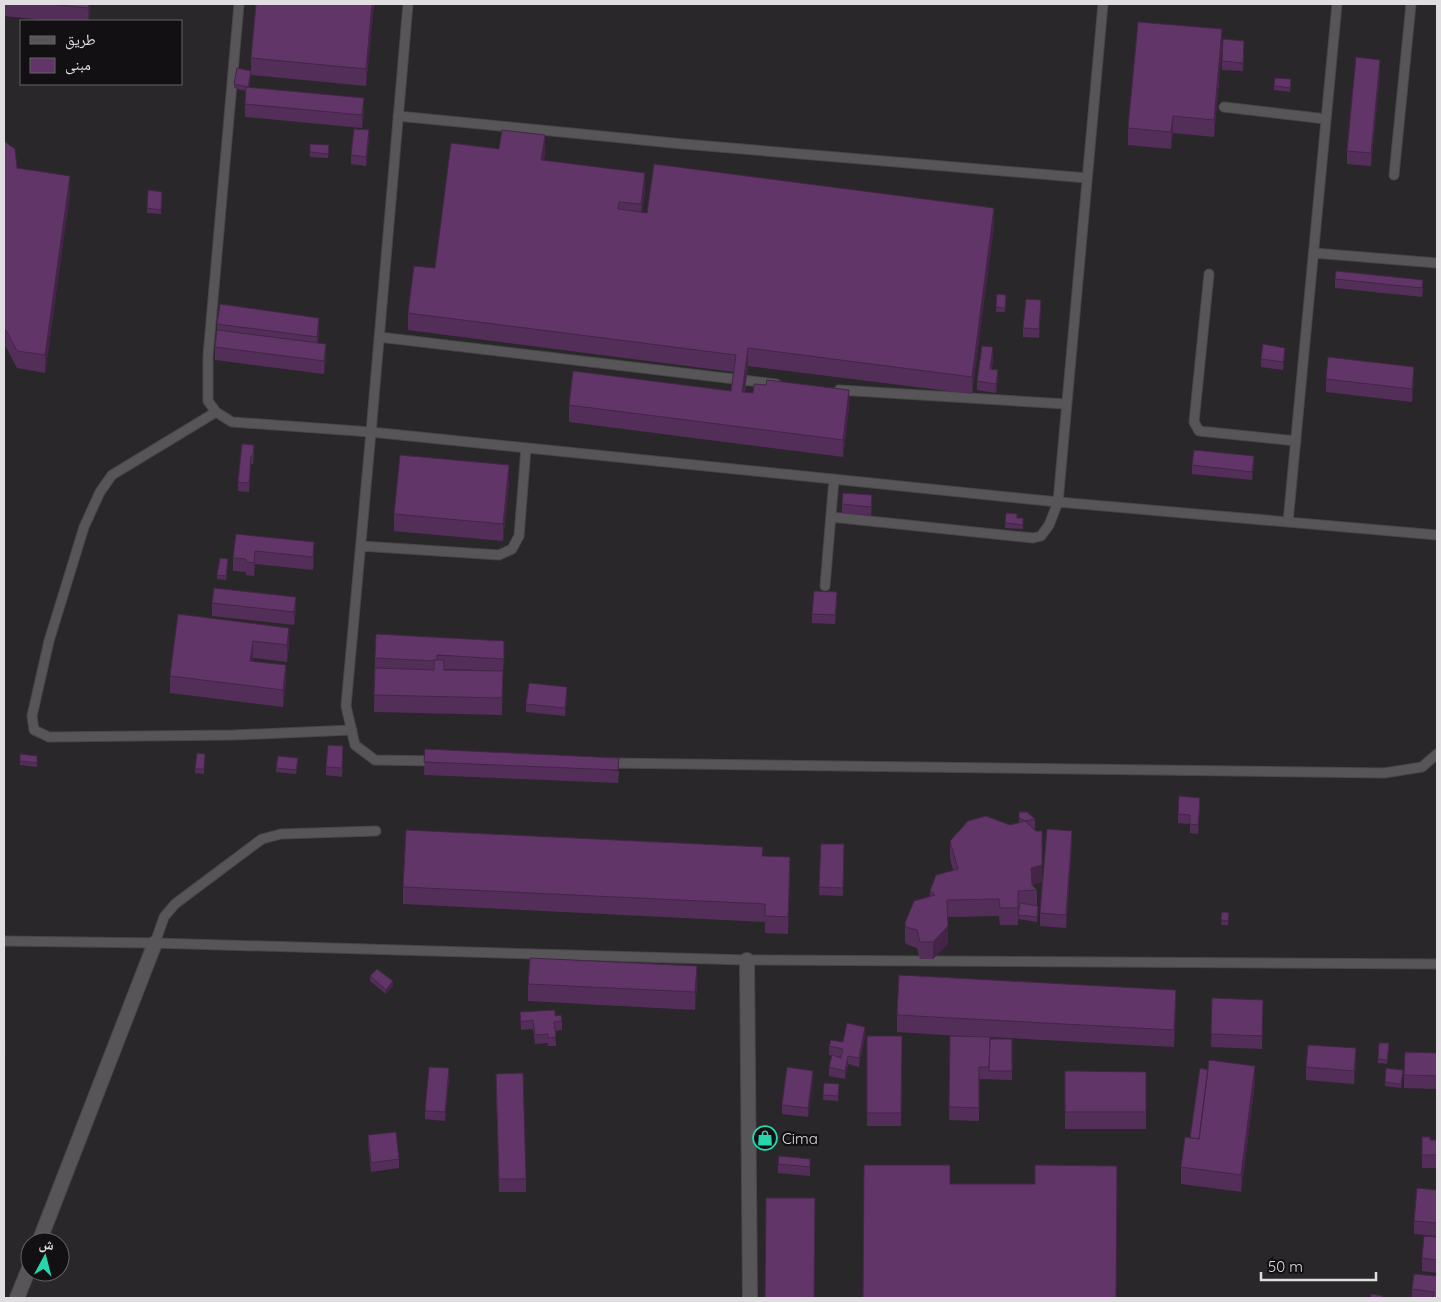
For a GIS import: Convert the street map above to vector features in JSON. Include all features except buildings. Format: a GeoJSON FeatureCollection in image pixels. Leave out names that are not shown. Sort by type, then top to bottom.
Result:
{"type":"FeatureCollection","features":[{"type":"Feature","properties":{"kind":"street"},"geometry":{"type":"LineString","coordinates":[[43,1232],[155,943]]}},
{"type":"Feature","properties":{"kind":"street"},"geometry":{"type":"LineString","coordinates":[[747,960],[750,1298]]}},
{"type":"Feature","properties":{"kind":"street"},"geometry":{"type":"LineString","coordinates":[[18,1298],[24,1282]]}},
{"type":"Feature","properties":{"kind":"lane"},"geometry":{"type":"LineString","coordinates":[[239,4],[208,356],[208,401],[216,412],[232,422],[371,432],[1058,502],[1437,535]]}},
{"type":"Feature","properties":{"kind":"lane"},"geometry":{"type":"LineString","coordinates":[[408,4],[346,706],[355,746],[375,760],[444,761]]}},
{"type":"Feature","properties":{"kind":"lane"},"geometry":{"type":"LineString","coordinates":[[831,517],[1033,538],[1041,536],[1049,525],[1058,502],[1103,4]]}},
{"type":"Feature","properties":{"kind":"lane"},"geometry":{"type":"LineString","coordinates":[[1288,522],[1337,4]]}},
{"type":"Feature","properties":{"kind":"lane"},"geometry":{"type":"LineString","coordinates":[[1394,176],[1410,4]]}},
{"type":"Feature","properties":{"kind":"lane"},"geometry":{"type":"LineString","coordinates":[[1224,108],[1326,119]]}},
{"type":"Feature","properties":{"kind":"lane"},"geometry":{"type":"LineString","coordinates":[[398,116],[684,144],[1087,178]]}},
{"type":"Feature","properties":{"kind":"lane"},"geometry":{"type":"LineString","coordinates":[[1314,253],[1437,263]]}},
{"type":"Feature","properties":{"kind":"lane"},"geometry":{"type":"LineString","coordinates":[[1209,274],[1194,422],[1199,431],[1296,441]]}},
{"type":"Feature","properties":{"kind":"lane"},"geometry":{"type":"LineString","coordinates":[[380,337],[781,385]]}},
{"type":"Feature","properties":{"kind":"lane"},"geometry":{"type":"LineString","coordinates":[[830,389],[1066,404]]}},
{"type":"Feature","properties":{"kind":"lane"},"geometry":{"type":"LineString","coordinates":[[216,412],[112,474],[100,492],[84,527],[49,641],[32,716],[34,730],[48,737],[234,735],[352,730]]}},
{"type":"Feature","properties":{"kind":"lane"},"geometry":{"type":"LineString","coordinates":[[361,546],[499,555],[512,549],[519,536],[526,448]]}},
{"type":"Feature","properties":{"kind":"lane"},"geometry":{"type":"LineString","coordinates":[[825,586],[834,479]]}},
{"type":"Feature","properties":{"kind":"lane"},"geometry":{"type":"LineString","coordinates":[[594,763],[1384,773],[1422,767],[1437,754]]}},
{"type":"Feature","properties":{"kind":"lane"},"geometry":{"type":"LineString","coordinates":[[155,943],[164,917],[175,904],[262,839],[281,834],[376,831]]}},
{"type":"Feature","properties":{"kind":"lane"},"geometry":{"type":"LineString","coordinates":[[4,941],[155,943],[747,960],[1437,964]]}},
{"type":"Feature","properties":{"kind":"place","name":"Cima"},"geometry":{"type":"Point","coordinates":[765,1138]}}]}
